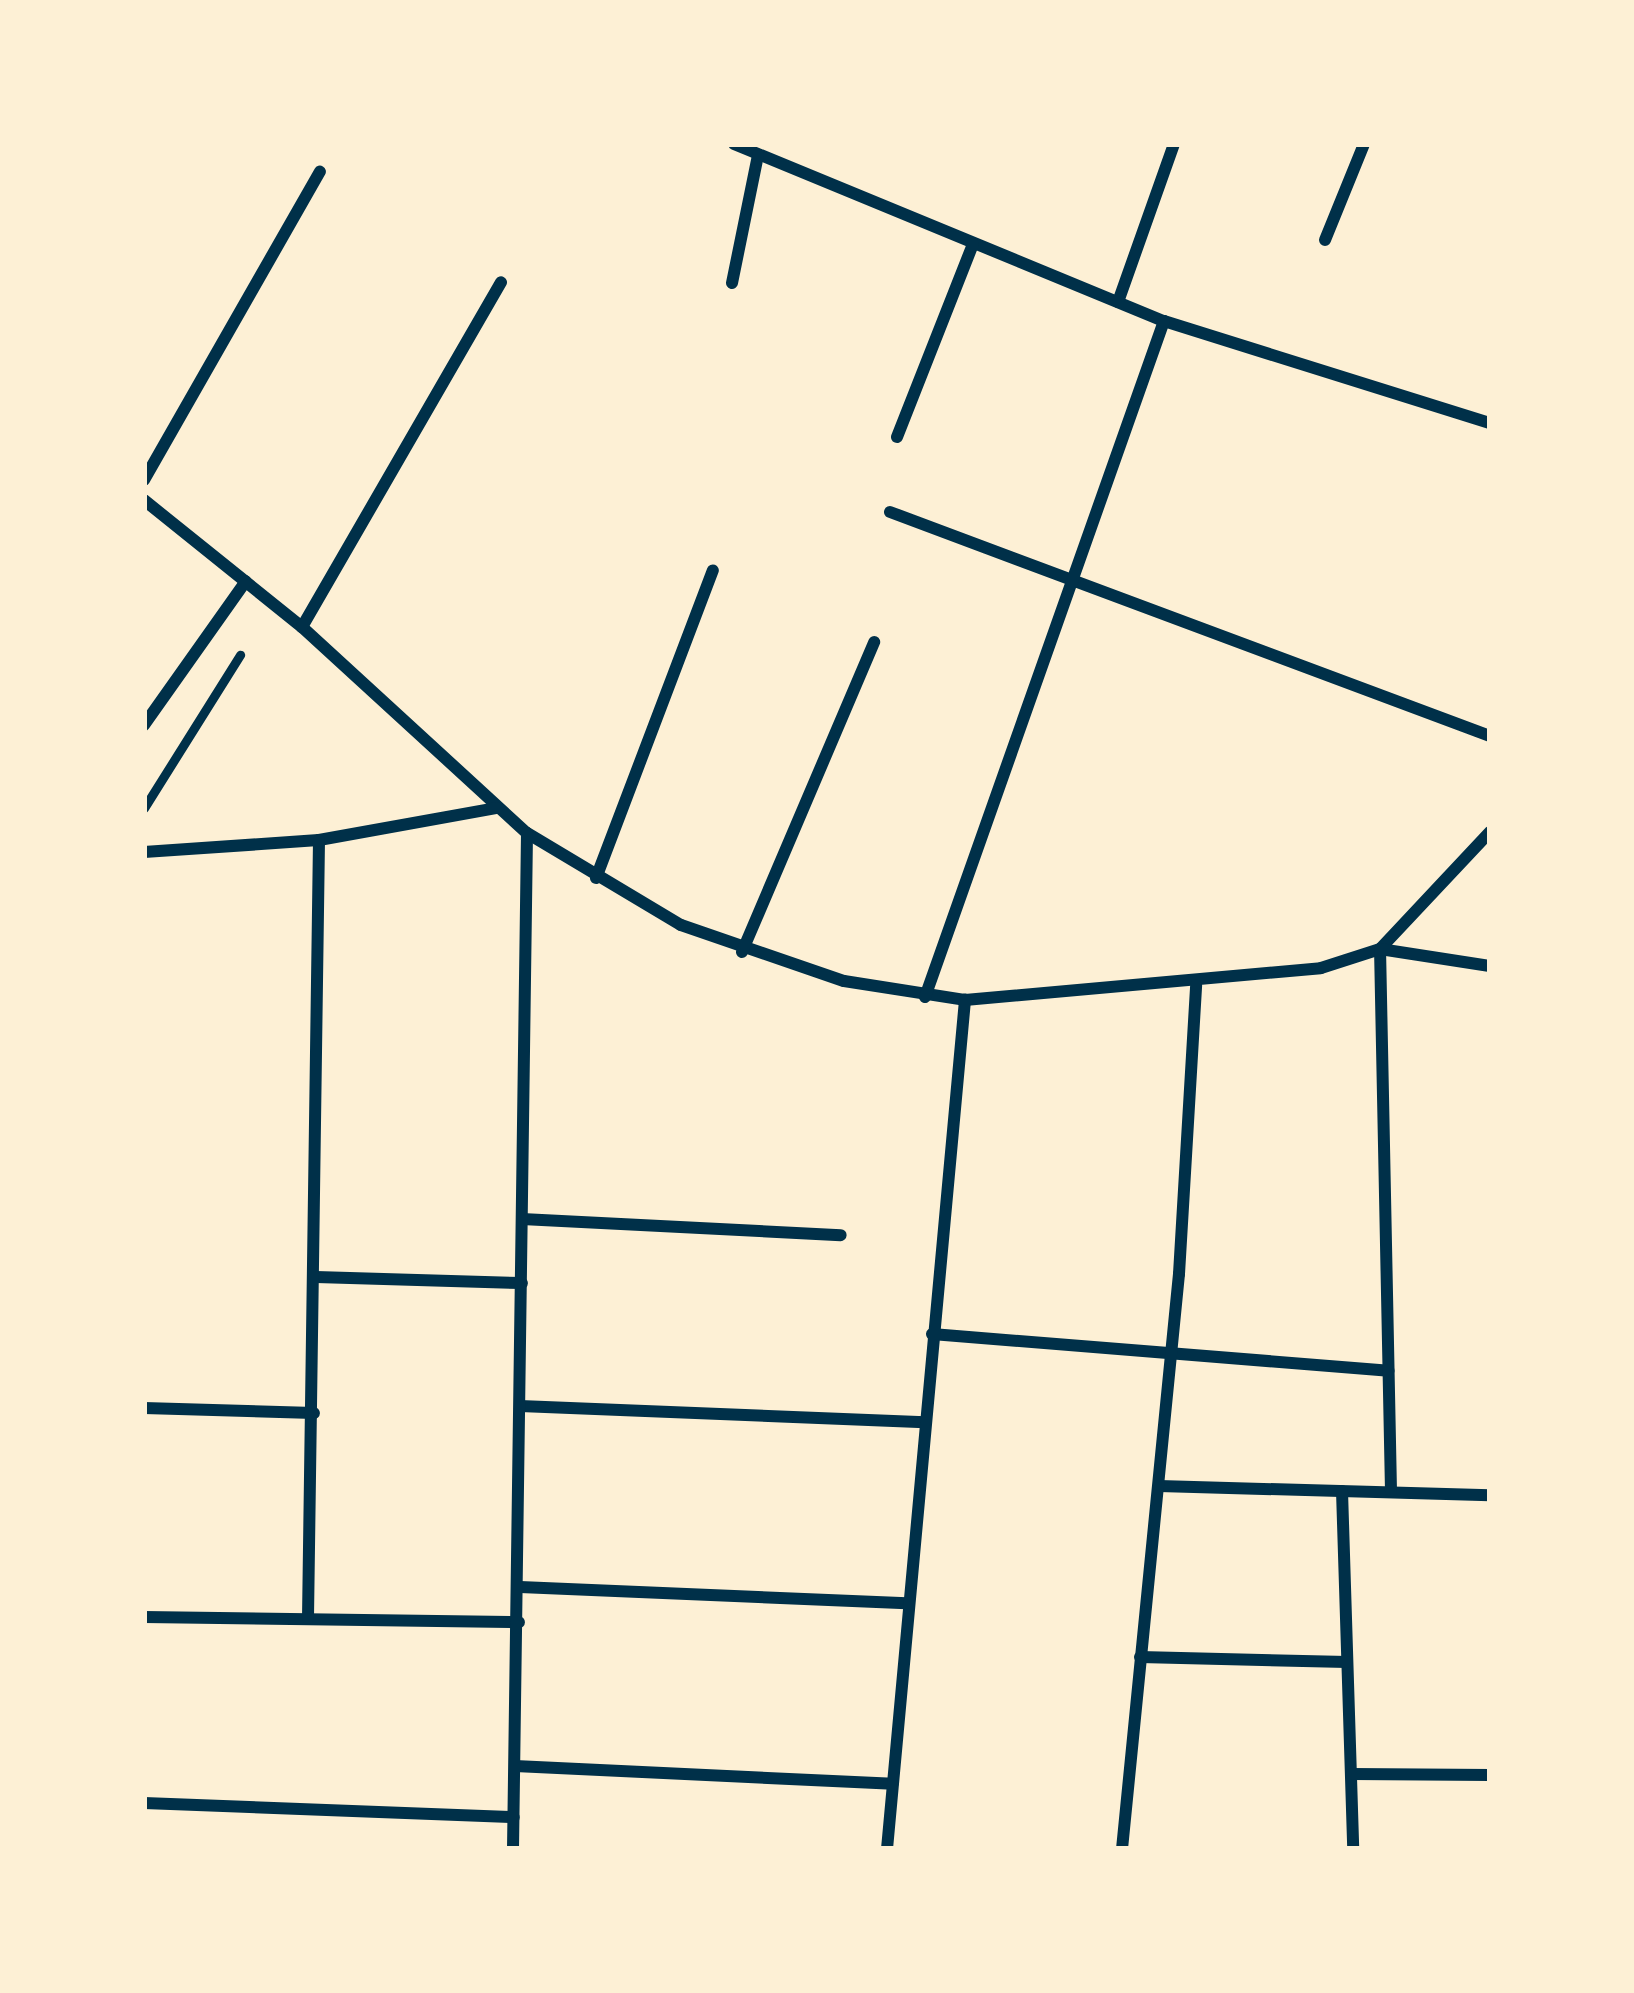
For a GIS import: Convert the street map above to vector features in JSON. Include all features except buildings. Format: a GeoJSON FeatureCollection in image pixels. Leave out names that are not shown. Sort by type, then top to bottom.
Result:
{"type":"FeatureCollection","features":[{"type":"Feature","properties":{"kind":"street"},"geometry":{"type":"LineString","coordinates":[[734,144],[1163,321],[1490,423]]}},
{"type":"Feature","properties":{"kind":"street"},"geometry":{"type":"LineString","coordinates":[[1118,302],[1174,144]]}},
{"type":"Feature","properties":{"kind":"street"},"geometry":{"type":"LineString","coordinates":[[1325,240],[1364,144]]}},
{"type":"Feature","properties":{"kind":"street"},"geometry":{"type":"LineString","coordinates":[[732,283],[758,155]]}},
{"type":"Feature","properties":{"kind":"street"},"geometry":{"type":"LineString","coordinates":[[144,480],[320,172]]}},
{"type":"Feature","properties":{"kind":"street"},"geometry":{"type":"LineString","coordinates":[[897,437],[973,244]]}},
{"type":"Feature","properties":{"kind":"street"},"geometry":{"type":"LineString","coordinates":[[302,627],[501,282]]}},
{"type":"Feature","properties":{"kind":"street"},"geometry":{"type":"LineString","coordinates":[[925,997],[1066,581],[1163,321]]}},
{"type":"Feature","properties":{"kind":"street"},"geometry":{"type":"LineString","coordinates":[[144,500],[302,627],[527,833],[596,878],[742,952],[925,997],[965,1000],[1196,985],[1321,968],[1380,949],[1490,966]]}},
{"type":"Feature","properties":{"kind":"street"},"geometry":{"type":"LineString","coordinates":[[890,512],[1490,736]]}},
{"type":"Feature","properties":{"kind":"street"},"geometry":{"type":"LineString","coordinates":[[596,878],[712,570]]}},
{"type":"Feature","properties":{"kind":"street"},"geometry":{"type":"LineString","coordinates":[[144,725],[246,581]]}},
{"type":"Feature","properties":{"kind":"street"},"geometry":{"type":"LineString","coordinates":[[742,952],[874,642]]}},
{"type":"Feature","properties":{"kind":"street"},"geometry":{"type":"LineString","coordinates":[[144,852],[319,841],[496,808]]}},
{"type":"Feature","properties":{"kind":"street"},"geometry":{"type":"LineString","coordinates":[[1391,1492],[1380,949],[1490,832]]}},
{"type":"Feature","properties":{"kind":"street"},"geometry":{"type":"LineString","coordinates":[[513,1849],[527,833]]}},
{"type":"Feature","properties":{"kind":"street"},"geometry":{"type":"LineString","coordinates":[[308,1618],[319,841]]}},
{"type":"Feature","properties":{"kind":"street"},"geometry":{"type":"LineString","coordinates":[[1122,1849],[1172,1354],[1196,985]]}},
{"type":"Feature","properties":{"kind":"street"},"geometry":{"type":"LineString","coordinates":[[887,1849],[965,1000]]}},
{"type":"Feature","properties":{"kind":"street"},"geometry":{"type":"LineString","coordinates":[[522,1219],[841,1234]]}},
{"type":"Feature","properties":{"kind":"street"},"geometry":{"type":"LineString","coordinates":[[316,1276],[522,1283]]}},
{"type":"Feature","properties":{"kind":"street"},"geometry":{"type":"LineString","coordinates":[[932,1334],[1389,1371]]}},
{"type":"Feature","properties":{"kind":"street"},"geometry":{"type":"LineString","coordinates":[[520,1406],[925,1422]]}},
{"type":"Feature","properties":{"kind":"street"},"geometry":{"type":"LineString","coordinates":[[144,1408],[314,1414]]}},
{"type":"Feature","properties":{"kind":"street"},"geometry":{"type":"LineString","coordinates":[[1159,1486],[1490,1495]]}},
{"type":"Feature","properties":{"kind":"street"},"geometry":{"type":"LineString","coordinates":[[1342,1491],[1353,1849]]}},
{"type":"Feature","properties":{"kind":"street"},"geometry":{"type":"LineString","coordinates":[[520,1587],[907,1604]]}},
{"type":"Feature","properties":{"kind":"street"},"geometry":{"type":"LineString","coordinates":[[144,1617],[519,1622]]}},
{"type":"Feature","properties":{"kind":"street"},"geometry":{"type":"LineString","coordinates":[[1140,1657],[1347,1662]]}},
{"type":"Feature","properties":{"kind":"street"},"geometry":{"type":"LineString","coordinates":[[515,1766],[892,1784]]}},
{"type":"Feature","properties":{"kind":"street"},"geometry":{"type":"LineString","coordinates":[[1352,1774],[1490,1775]]}},
{"type":"Feature","properties":{"kind":"street"},"geometry":{"type":"LineString","coordinates":[[144,1803],[514,1817]]}},
{"type":"Feature","properties":{"kind":"lane"},"geometry":{"type":"LineString","coordinates":[[144,808],[240,655]]}}]}
